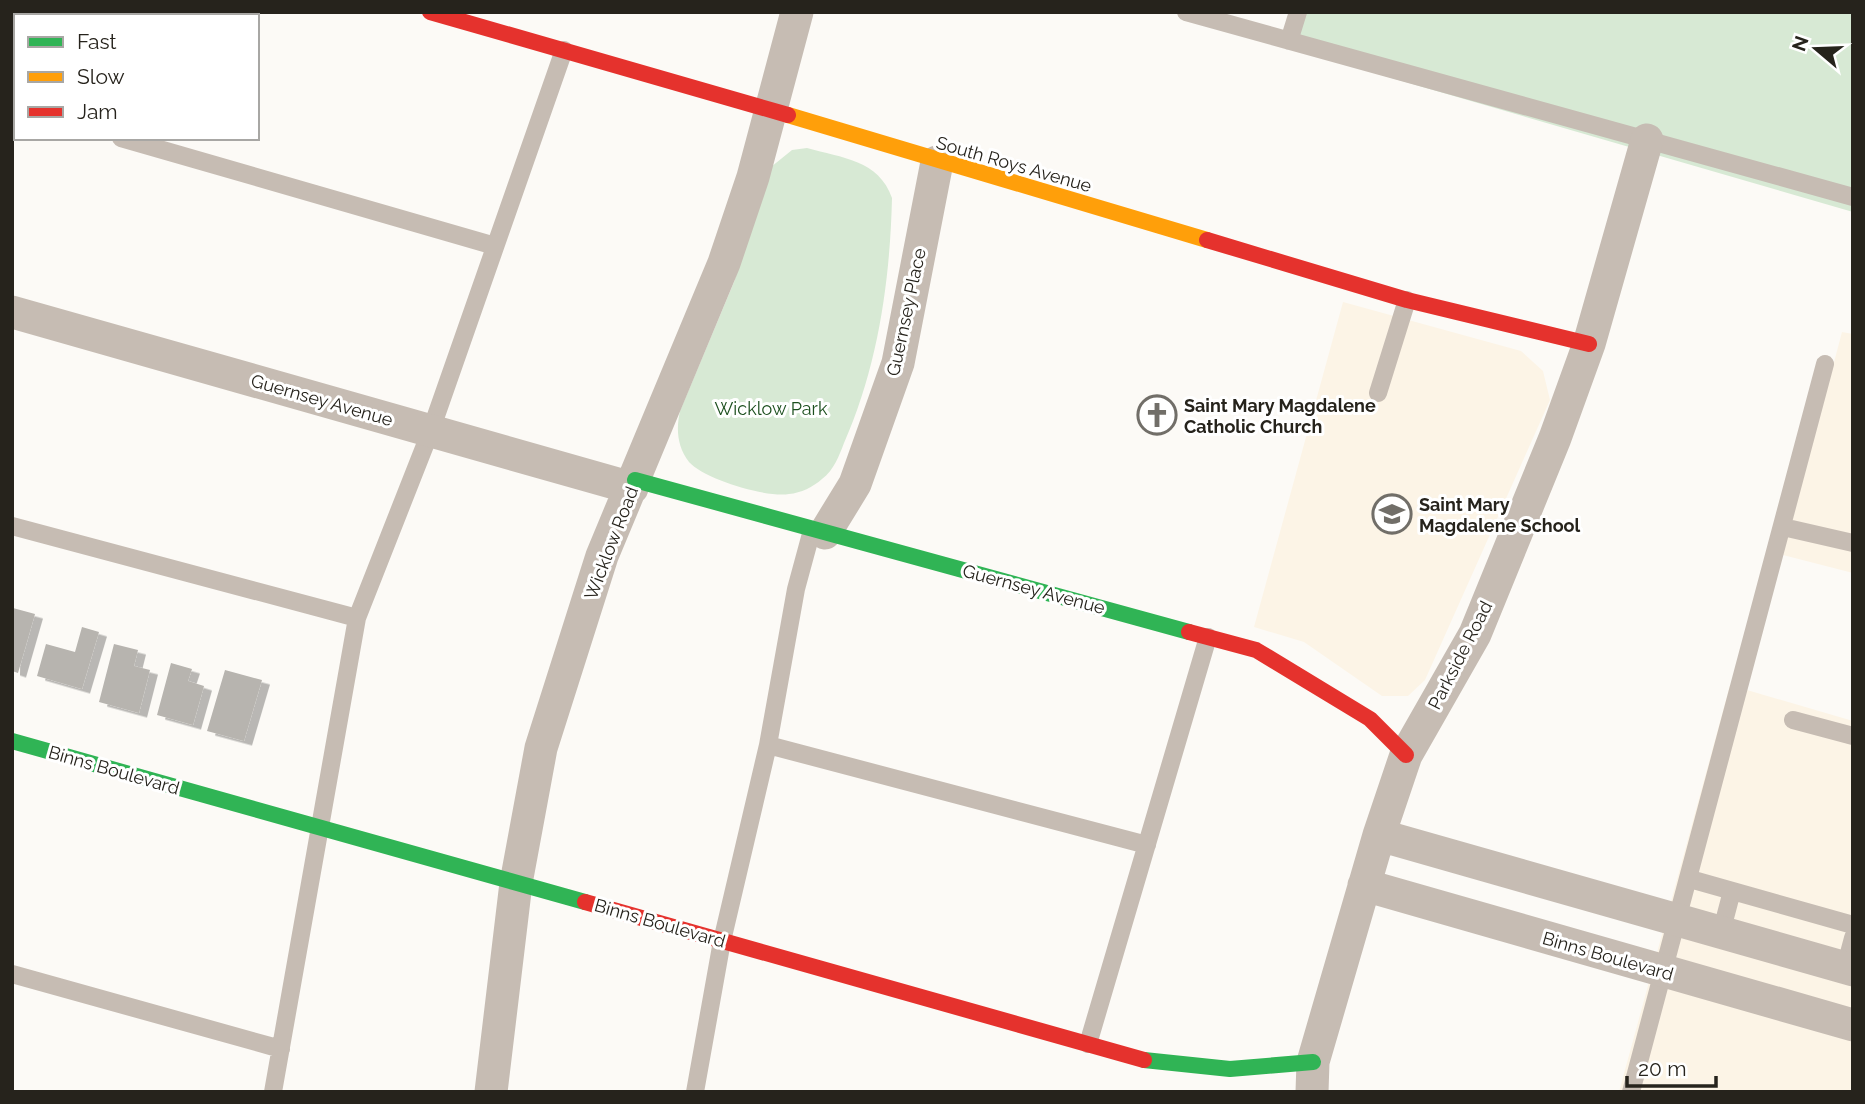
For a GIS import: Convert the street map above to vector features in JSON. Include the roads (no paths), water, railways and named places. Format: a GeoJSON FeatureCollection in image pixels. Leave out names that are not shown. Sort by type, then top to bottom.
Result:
{"type":"FeatureCollection","features":[{"type":"Feature","properties":{"kind":"street","name":"South Roys Avenue"},"geometry":{"type":"LineString","coordinates":[[430,12],[771,110],[937,162],[1407,300],[1589,344]]}},
{"type":"Feature","properties":{"kind":"street","name":"Wicklow Road"},"geometry":{"type":"LineString","coordinates":[[491,1092],[516,883],[541,748],[602,556],[724,262],[771,110],[797,12]]}},
{"type":"Feature","properties":{"kind":"street","name":"Parkside Road"},"geometry":{"type":"LineString","coordinates":[[1312,1077],[1364,886],[1406,755],[1475,634],[1556,438],[1589,344],[1647,140]]}},
{"type":"Feature","properties":{"kind":"street","name":"Guernsey Place"},"geometry":{"type":"LineString","coordinates":[[819,531],[855,484],[898,363],[937,162]]}},
{"type":"Feature","properties":{"kind":"street","name":"Guernsey Avenue"},"geometry":{"type":"LineString","coordinates":[[12,312],[431,430],[819,531],[1256,650],[1370,719],[1406,755]]}},
{"type":"Feature","properties":{"kind":"street","name":"Binns Boulevard"},"geometry":{"type":"LineString","coordinates":[[12,741],[1155,1063],[1312,1077]]}},
{"type":"Feature","properties":{"kind":"street"},"geometry":{"type":"LineString","coordinates":[[1379,835],[1678,922],[1850,958]]}},
{"type":"Feature","properties":{"kind":"street","name":"Binns Boulevard"},"geometry":{"type":"LineString","coordinates":[[1364,886],[1853,1025]]}},
{"type":"Feature","properties":{"kind":"lane"},"geometry":{"type":"LineString","coordinates":[[1186,12],[1853,197]]}},
{"type":"Feature","properties":{"kind":"lane"},"geometry":{"type":"LineString","coordinates":[[1289,41],[1298,12]]}},
{"type":"Feature","properties":{"kind":"lane"},"geometry":{"type":"LineString","coordinates":[[273,1092],[357,618],[431,430],[564,50]]}},
{"type":"Feature","properties":{"kind":"lane"},"geometry":{"type":"LineString","coordinates":[[128,140],[495,246]]}},
{"type":"Feature","properties":{"kind":"lane"},"geometry":{"type":"LineString","coordinates":[[1378,393],[1407,300]]}},
{"type":"Feature","properties":{"kind":"lane"},"geometry":{"type":"LineString","coordinates":[[1631,1092],[1690,879],[1825,364]]}},
{"type":"Feature","properties":{"kind":"lane"},"geometry":{"type":"LineString","coordinates":[[12,526],[357,618]]}},
{"type":"Feature","properties":{"kind":"lane"},"geometry":{"type":"LineString","coordinates":[[1783,527],[1853,543]]}},
{"type":"Feature","properties":{"kind":"lane"},"geometry":{"type":"LineString","coordinates":[[695,1092],[722,941],[768,745],[796,589],[819,531]]}},
{"type":"Feature","properties":{"kind":"lane"},"geometry":{"type":"LineString","coordinates":[[1088,1044],[1208,637]]}},
{"type":"Feature","properties":{"kind":"lane"},"geometry":{"type":"LineString","coordinates":[[1793,720],[1853,736]]}},
{"type":"Feature","properties":{"kind":"lane"},"geometry":{"type":"LineString","coordinates":[[768,745],[1147,845]]}},
{"type":"Feature","properties":{"kind":"lane"},"geometry":{"type":"LineString","coordinates":[[1690,879],[1853,925]]}},
{"type":"Feature","properties":{"kind":"lane"},"geometry":{"type":"LineString","coordinates":[[1721,933],[1732,891]]}},
{"type":"Feature","properties":{"kind":"lane"},"geometry":{"type":"LineString","coordinates":[[12,974],[281,1049]]}},
{"type":"Feature","properties":{"kind":"place","name":"Saint Mary Magdalene Catholic Church"},"geometry":{"type":"Point","coordinates":[1157,415]}},
{"type":"Feature","properties":{"kind":"place","name":"Saint Mary Magdalene School"},"geometry":{"type":"Point","coordinates":[1392,514]}},
{"type":"Feature","properties":{"kind":"park label","name":"Wicklow Park"},"geometry":{"type":"Point","coordinates":[771,408]}}]}
